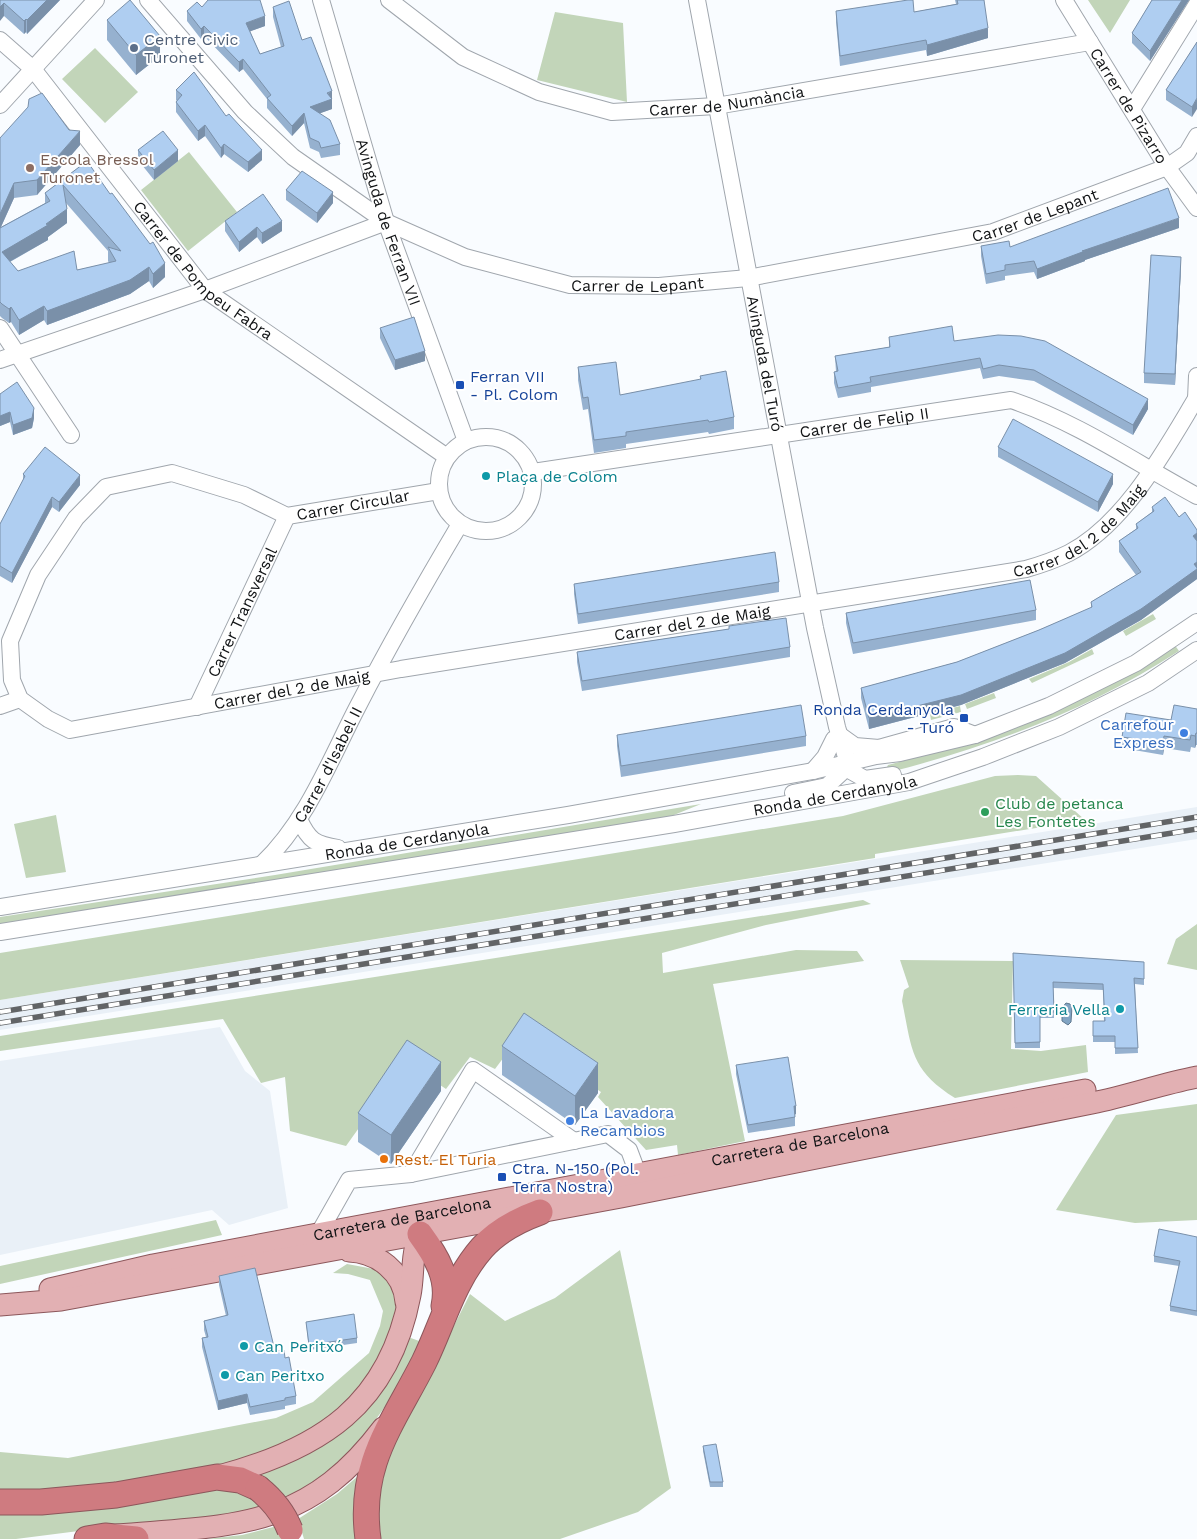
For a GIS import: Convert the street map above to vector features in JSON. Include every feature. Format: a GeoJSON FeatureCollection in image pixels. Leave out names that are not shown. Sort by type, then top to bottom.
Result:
{"type":"FeatureCollection","features":[{"type":"Feature","properties":{"kind":"highway"},"geometry":{"type":"LineString","coordinates":[[368,1539],[366,1504],[372,1465],[399,1406],[424,1362],[462,1274],[484,1246],[506,1227],[540,1212]]}},
{"type":"Feature","properties":{"kind":"highway"},"geometry":{"type":"LineString","coordinates":[[420,1234],[432,1251],[442,1271],[446,1288],[442,1319]]}},
{"type":"Feature","properties":{"kind":"highway"},"geometry":{"type":"LineString","coordinates":[[0,1502],[41,1502],[116,1495],[217,1477],[240,1480],[258,1488],[274,1502],[282,1514],[291,1535]]}},
{"type":"Feature","properties":{"kind":"highway"},"geometry":{"type":"LineString","coordinates":[[96,1538],[136,1539]]}},
{"type":"Feature","properties":{"kind":"main road","name":"Carretera de Barcelona"},"geometry":{"type":"LineString","coordinates":[[1,1305],[61,1300],[540,1212],[857,1151],[1126,1096],[1158,1084],[1197,1077]]}},
{"type":"Feature","properties":{"kind":"main road","name":"Carretera de Barcelona"},"geometry":{"type":"LineString","coordinates":[[1,1305],[56,1287],[153,1265],[318,1233],[500,1201],[917,1120],[1124,1083],[1158,1084]]}},
{"type":"Feature","properties":{"kind":"main road"},"geometry":{"type":"LineString","coordinates":[[857,1151],[878,1138],[903,1133],[917,1120],[928,1124],[940,1125],[987,1119],[1003,1121]]}},
{"type":"Feature","properties":{"kind":"main road"},"geometry":{"type":"LineString","coordinates":[[217,1477],[282,1457],[324,1434],[360,1403],[394,1350],[406,1312],[413,1258],[420,1234],[431,1223],[474,1213],[500,1201]]}},
{"type":"Feature","properties":{"kind":"main road"},"geometry":{"type":"LineString","coordinates":[[284,1241],[310,1244],[340,1242],[399,1228],[412,1229],[420,1234]]}},
{"type":"Feature","properties":{"kind":"main road"},"geometry":{"type":"LineString","coordinates":[[334,1250],[365,1253],[389,1266],[395,1272],[404,1289],[406,1312]]}},
{"type":"Feature","properties":{"kind":"main road"},"geometry":{"type":"LineString","coordinates":[[96,1538],[223,1526],[248,1522],[285,1510],[317,1493],[344,1472],[372,1443],[399,1406]]}},
{"type":"Feature","properties":{"kind":"street"},"geometry":{"type":"LineString","coordinates":[[0,105],[96,0]]}},
{"type":"Feature","properties":{"kind":"street","name":"Carrer de Lepant"},"geometry":{"type":"LineString","coordinates":[[148,0],[245,112],[286,151],[386,222],[465,257],[570,285],[659,286],[748,278],[993,232],[1168,167],[1187,153],[1197,136]]}},
{"type":"Feature","properties":{"kind":"street","name":"Avinguda de Ferran VII"},"geometry":{"type":"LineString","coordinates":[[321,0],[386,222],[466,441]]}},
{"type":"Feature","properties":{"kind":"street","name":"Carrer de Numància"},"geometry":{"type":"LineString","coordinates":[[388,0],[464,57],[539,92],[612,112],[716,106],[1090,42]]}},
{"type":"Feature","properties":{"kind":"street","name":"Avinguda del Turó"},"geometry":{"type":"LineString","coordinates":[[697,0],[748,278],[843,763]]}},
{"type":"Feature","properties":{"kind":"street","name":"Carrer de Pizarro"},"geometry":{"type":"LineString","coordinates":[[1064,0],[1168,167],[1197,208]]}},
{"type":"Feature","properties":{"kind":"street"},"geometry":{"type":"LineString","coordinates":[[1132,109],[1197,4]]}},
{"type":"Feature","properties":{"kind":"street","name":"Carrer de Pompeu Fabra"},"geometry":{"type":"LineString","coordinates":[[0,40],[32,69],[204,290],[447,457]]}},
{"type":"Feature","properties":{"kind":"street"},"geometry":{"type":"LineString","coordinates":[[0,360],[204,290],[386,222]]}},
{"type":"Feature","properties":{"kind":"street"},"geometry":{"type":"LineString","coordinates":[[0,328],[71,435]]}},
{"type":"Feature","properties":{"kind":"street"},"geometry":{"type":"LineString","coordinates":[[1196,398],[1197,376]]}},
{"type":"Feature","properties":{"kind":"street","name":"Carrer del 2 de Maig"},"geometry":{"type":"LineString","coordinates":[[197,707],[375,674],[1026,569],[1046,563],[1070,553],[1109,523],[1151,471],[1196,398]]}},
{"type":"Feature","properties":{"kind":"street","name":"Carrer de Felip II"},"geometry":{"type":"LineString","coordinates":[[533,472],[1011,400],[1036,408],[1197,496]]}},
{"type":"Feature","properties":{"kind":"street"},"geometry":{"type":"LineString","coordinates":[[479,437],[493,437],[506,441],[518,448],[527,459],[533,472],[534,488],[530,504],[520,518],[507,527],[491,531],[475,530],[460,524],[446,509],[439,491],[442,467],[447,457],[466,441],[479,437]]}},
{"type":"Feature","properties":{"kind":"street","name":"Carrer de Felip II"},"geometry":{"type":"LineString","coordinates":[[1151,471],[1197,505]]}},
{"type":"Feature","properties":{"kind":"street","name":"Carrer Circular"},"geometry":{"type":"LineString","coordinates":[[20,699],[12,680],[10,641],[38,575],[76,518],[106,487],[172,473],[244,495],[287,516],[439,491]]}},
{"type":"Feature","properties":{"kind":"street","name":"Carrer Transversal"},"geometry":{"type":"LineString","coordinates":[[197,707],[287,516]]}},
{"type":"Feature","properties":{"kind":"street","name":"Carrer d'Isabel II"},"geometry":{"type":"LineString","coordinates":[[349,850],[320,845],[305,832],[300,819],[375,674],[460,524]]}},
{"type":"Feature","properties":{"kind":"street","name":"Ronda de Cerdanyola"},"geometry":{"type":"LineString","coordinates":[[0,907],[568,815],[813,771],[975,735],[1049,706],[1136,663],[1197,622]]}},
{"type":"Feature","properties":{"kind":"street","name":"Ronda de Cerdanyola"},"geometry":{"type":"LineString","coordinates":[[0,932],[674,824],[909,782],[1059,727],[1139,688],[1197,650]]}},
{"type":"Feature","properties":{"kind":"street"},"geometry":{"type":"LineString","coordinates":[[0,706],[20,699],[70,730],[197,707]]}},
{"type":"Feature","properties":{"kind":"street"},"geometry":{"type":"LineString","coordinates":[[837,734],[855,746],[879,748],[954,727],[975,735]]}},
{"type":"Feature","properties":{"kind":"street","name":"Ronda de Cerdanyola"},"geometry":{"type":"LineString","coordinates":[[813,771],[824,757],[837,734]]}},
{"type":"Feature","properties":{"kind":"street","name":"Ronda de Cerdanyola"},"geometry":{"type":"LineString","coordinates":[[843,763],[864,779],[918,771],[992,753]]}},
{"type":"Feature","properties":{"kind":"street","name":"Ronda de Cerdanyola"},"geometry":{"type":"LineString","coordinates":[[674,824],[703,808],[827,786],[841,773],[843,763]]}},
{"type":"Feature","properties":{"kind":"street"},"geometry":{"type":"LineString","coordinates":[[262,864],[300,819]]}},
{"type":"Feature","properties":{"kind":"street","name":"Ronda de Cerdanyola"},"geometry":{"type":"LineString","coordinates":[[0,941],[42,934],[72,920]]}},
{"type":"Feature","properties":{"kind":"street"},"geometry":{"type":"LineString","coordinates":[[411,1174],[473,1070],[574,1142]]}},
{"type":"Feature","properties":{"kind":"street"},"geometry":{"type":"LineString","coordinates":[[318,1233],[349,1180],[411,1174],[608,1134],[629,1150],[638,1174]]}},
{"type":"Feature","properties":{"kind":"shaded area"},"geometry":{"type":"Polygon","coordinates":[[[1197,807],[1197,839],[0,1030],[0,1000],[1197,807]]]}},
{"type":"Feature","properties":{"kind":"shaded area"},"geometry":{"type":"Polygon","coordinates":[[[220,1027],[245,1071],[270,1091],[288,1208],[229,1225],[212,1210],[0,1255],[0,1061],[220,1027]]]}},
{"type":"Feature","properties":{"kind":"green space"},"geometry":{"type":"Polygon","coordinates":[[[1088,0],[1130,0],[1110,33],[1088,0]]]}},
{"type":"Feature","properties":{"kind":"green space"},"geometry":{"type":"Polygon","coordinates":[[[555,12],[623,23],[627,102],[537,80],[555,12]]]}},
{"type":"Feature","properties":{"kind":"green space"},"geometry":{"type":"Polygon","coordinates":[[[95,48],[138,92],[105,123],[62,79],[95,48]]]}},
{"type":"Feature","properties":{"kind":"green space"},"geometry":{"type":"Polygon","coordinates":[[[189,152],[237,212],[188,251],[141,190],[189,152]]]}},
{"type":"Feature","properties":{"kind":"green space"},"geometry":{"type":"Polygon","coordinates":[[[1153,614],[1156,619],[1126,636],[1123,631],[1153,614]]]}},
{"type":"Feature","properties":{"kind":"green space"},"geometry":{"type":"Polygon","coordinates":[[[1174,644],[1179,651],[1145,672],[1111,691],[1040,724],[928,762],[890,772],[886,769],[888,765],[955,747],[1174,644]]]}},
{"type":"Feature","properties":{"kind":"green space"},"geometry":{"type":"Polygon","coordinates":[[[1092,649],[1094,654],[1032,683],[1029,679],[1069,662],[1092,649]]]}},
{"type":"Feature","properties":{"kind":"green space"},"geometry":{"type":"Polygon","coordinates":[[[994,693],[996,698],[967,709],[965,704],[994,693]]]}},
{"type":"Feature","properties":{"kind":"green space"},"geometry":{"type":"Polygon","coordinates":[[[960,706],[961,712],[931,720],[930,714],[960,706]]]}},
{"type":"Feature","properties":{"kind":"green space"},"geometry":{"type":"Polygon","coordinates":[[[995,776],[1036,776],[1085,820],[875,854],[875,858],[0,1000],[0,953],[843,816],[995,776]]]}},
{"type":"Feature","properties":{"kind":"green space"},"geometry":{"type":"Polygon","coordinates":[[[701,804],[669,817],[0,927],[0,917],[275,875],[701,804]]]}},
{"type":"Feature","properties":{"kind":"green space"},"geometry":{"type":"Polygon","coordinates":[[[56,815],[66,872],[26,878],[14,824],[56,815]]]}},
{"type":"Feature","properties":{"kind":"green space"},"geometry":{"type":"Polygon","coordinates":[[[863,900],[871,904],[766,925],[662,953],[663,973],[796,950],[857,951],[864,961],[713,984],[745,1141],[678,1155],[677,1145],[646,1150],[598,1097],[601,1092],[519,1037],[495,1069],[470,1057],[446,1089],[406,1062],[346,1146],[290,1131],[285,1077],[261,1083],[223,1019],[0,1051],[0,1036],[863,900]]]}},
{"type":"Feature","properties":{"kind":"green space"},"geometry":{"type":"Polygon","coordinates":[[[1197,924],[1197,970],[1167,964],[1176,939],[1197,924]]]}},
{"type":"Feature","properties":{"kind":"green space"},"geometry":{"type":"Polygon","coordinates":[[[900,960],[1013,961],[1011,1049],[1041,1051],[1086,1045],[1088,1072],[955,1098],[929,1078],[915,1057],[902,1001],[904,990],[909,987],[900,960]]]}},
{"type":"Feature","properties":{"kind":"green space"},"geometry":{"type":"Polygon","coordinates":[[[1197,1104],[1197,1220],[1135,1223],[1056,1210],[1116,1115],[1197,1104]]]}},
{"type":"Feature","properties":{"kind":"green space"},"geometry":{"type":"Polygon","coordinates":[[[216,1220],[222,1235],[0,1284],[0,1266],[216,1220]]]}},
{"type":"Feature","properties":{"kind":"green space"},"geometry":{"type":"Polygon","coordinates":[[[620,1250],[671,1488],[638,1512],[560,1539],[381,1539],[378,1501],[389,1454],[470,1294],[505,1321],[555,1298],[620,1250]]]}},
{"type":"Feature","properties":{"kind":"green space"},"geometry":{"type":"Polygon","coordinates":[[[347,1264],[374,1269],[384,1275],[397,1294],[397,1319],[375,1370],[330,1421],[257,1457],[137,1483],[0,1493],[0,1452],[68,1458],[276,1418],[313,1402],[369,1353],[380,1326],[383,1311],[370,1280],[348,1274],[333,1273],[347,1264]]]}},
{"type":"Feature","properties":{"kind":"green space"},"geometry":{"type":"Polygon","coordinates":[[[408,1337],[422,1342],[403,1378],[369,1429],[327,1474],[289,1501],[258,1474],[297,1458],[408,1337]]]}},
{"type":"Feature","properties":{"kind":"green space"},"geometry":{"type":"Polygon","coordinates":[[[360,1476],[358,1539],[304,1539],[298,1519],[337,1494],[360,1476]]]}},
{"type":"Feature","properties":{"kind":"green space"},"geometry":{"type":"Polygon","coordinates":[[[198,1488],[249,1492],[266,1510],[247,1516],[110,1527],[16,1539],[0,1539],[0,1508],[198,1488]]]}},
{"type":"Feature","properties":{"kind":"green space"},"geometry":{"type":"Polygon","coordinates":[[[277,1526],[282,1539],[206,1539],[242,1535],[277,1526]]]}},
{"type":"Feature","properties":{"kind":"water"},"geometry":{"type":"Polygon","coordinates":[[[1066,1003],[1072,1007],[1071,1022],[1068,1025],[1062,1021],[1062,1008],[1066,1003]]]}},
{"type":"Feature","properties":{"kind":"building"},"geometry":{"type":"Polygon","coordinates":[[[0,0],[47,0],[24,21],[4,3],[0,7],[0,0]]]}},
{"type":"Feature","properties":{"kind":"building"},"geometry":{"type":"Polygon","coordinates":[[[130,0],[160,36],[136,55],[107,20],[130,0]]]}},
{"type":"Feature","properties":{"kind":"building"},"geometry":{"type":"Polygon","coordinates":[[[208,0],[260,0],[265,16],[246,23],[260,54],[284,46],[273,7],[289,1],[302,40],[311,37],[332,91],[327,93],[332,99],[310,107],[330,120],[340,144],[321,148],[319,142],[310,138],[304,113],[292,126],[267,98],[271,95],[243,59],[239,62],[204,26],[201,29],[187,11],[197,2],[202,7],[208,0]]]}},
{"type":"Feature","properties":{"kind":"building"},"geometry":{"type":"Polygon","coordinates":[[[913,0],[914,12],[958,4],[957,0],[984,0],[988,28],[927,45],[926,40],[840,56],[836,11],[913,0]]]}},
{"type":"Feature","properties":{"kind":"building"},"geometry":{"type":"Polygon","coordinates":[[[1152,0],[1182,0],[1150,51],[1132,33],[1152,0]]]}},
{"type":"Feature","properties":{"kind":"building"},"geometry":{"type":"Polygon","coordinates":[[[1197,42],[1197,98],[1192,107],[1166,90],[1197,42]]]}},
{"type":"Feature","properties":{"kind":"building"},"geometry":{"type":"Polygon","coordinates":[[[194,72],[226,116],[229,114],[262,150],[248,162],[224,144],[221,148],[205,125],[198,131],[176,102],[182,95],[176,90],[194,72]]]}},
{"type":"Feature","properties":{"kind":"building","name":"Escola Bressol Turonet"},"geometry":{"type":"Polygon","coordinates":[[[42,93],[69,130],[80,131],[37,180],[14,183],[0,214],[0,138],[28,107],[29,99],[42,93]]]}},
{"type":"Feature","properties":{"kind":"building"},"geometry":{"type":"Polygon","coordinates":[[[163,131],[178,150],[154,170],[138,150],[163,131]]]}},
{"type":"Feature","properties":{"kind":"building"},"geometry":{"type":"Polygon","coordinates":[[[87,161],[110,194],[112,193],[150,244],[153,242],[165,263],[153,274],[149,267],[130,280],[47,311],[44,306],[19,320],[11,307],[9,309],[0,302],[0,228],[50,201],[45,193],[87,161]],[[63,185],[67,209],[46,224],[48,225],[2,252],[18,271],[74,251],[77,270],[116,261],[108,247],[121,251],[63,185]]]}},
{"type":"Feature","properties":{"kind":"building"},"geometry":{"type":"Polygon","coordinates":[[[302,171],[333,192],[317,213],[286,190],[302,171]]]}},
{"type":"Feature","properties":{"kind":"building"},"geometry":{"type":"Polygon","coordinates":[[[1168,188],[1179,218],[1082,251],[1085,251],[1037,269],[1034,261],[1005,265],[1005,270],[986,274],[981,246],[1009,241],[1010,247],[1168,188]]]}},
{"type":"Feature","properties":{"kind":"building"},"geometry":{"type":"Polygon","coordinates":[[[263,194],[282,221],[262,233],[257,227],[239,242],[225,221],[263,194]]]}},
{"type":"Feature","properties":{"kind":"building"},"geometry":{"type":"Polygon","coordinates":[[[1151,255],[1181,257],[1175,374],[1144,373],[1151,255]]]}},
{"type":"Feature","properties":{"kind":"building"},"geometry":{"type":"Polygon","coordinates":[[[414,317],[425,351],[395,360],[380,328],[414,317]]]}},
{"type":"Feature","properties":{"kind":"building"},"geometry":{"type":"Polygon","coordinates":[[[952,326],[954,341],[998,335],[1021,336],[1045,341],[1148,399],[1133,425],[1034,370],[999,365],[983,369],[980,358],[870,377],[871,382],[838,388],[834,372],[838,371],[835,356],[890,347],[889,337],[952,326]]]}},
{"type":"Feature","properties":{"kind":"building"},"geometry":{"type":"Polygon","coordinates":[[[616,362],[620,395],[701,379],[700,376],[726,371],[734,417],[709,422],[708,420],[626,432],[626,436],[594,440],[588,397],[583,398],[578,367],[616,362]]]}},
{"type":"Feature","properties":{"kind":"building"},"geometry":{"type":"Polygon","coordinates":[[[17,382],[34,408],[32,418],[13,425],[10,412],[0,416],[0,394],[17,382]]]}},
{"type":"Feature","properties":{"kind":"building"},"geometry":{"type":"Polygon","coordinates":[[[1013,419],[1113,474],[1098,502],[998,447],[1013,419]]]}},
{"type":"Feature","properties":{"kind":"building"},"geometry":{"type":"Polygon","coordinates":[[[45,447],[80,475],[59,502],[52,497],[12,573],[0,566],[0,524],[25,476],[23,474],[45,447]]]}},
{"type":"Feature","properties":{"kind":"building"},"geometry":{"type":"Polygon","coordinates":[[[1165,497],[1179,517],[1185,512],[1197,530],[1197,533],[1193,536],[1197,541],[1197,562],[1194,564],[1197,569],[1141,609],[1065,653],[961,695],[869,718],[861,688],[957,662],[1039,630],[1092,607],[1091,602],[1141,572],[1119,541],[1138,528],[1136,524],[1154,511],[1152,507],[1165,497]]]}},
{"type":"Feature","properties":{"kind":"building"},"geometry":{"type":"Polygon","coordinates":[[[775,552],[779,582],[578,614],[574,584],[775,552]]]}},
{"type":"Feature","properties":{"kind":"building"},"geometry":{"type":"Polygon","coordinates":[[[1030,580],[1036,610],[853,643],[846,613],[1030,580]]]}},
{"type":"Feature","properties":{"kind":"building"},"geometry":{"type":"Polygon","coordinates":[[[786,618],[790,647],[582,681],[577,652],[729,629],[729,626],[786,618]]]}},
{"type":"Feature","properties":{"kind":"building"},"geometry":{"type":"Polygon","coordinates":[[[801,705],[806,736],[621,766],[617,735],[801,705]]]}},
{"type":"Feature","properties":{"kind":"building"},"geometry":{"type":"Polygon","coordinates":[[[1174,705],[1197,709],[1197,733],[1195,736],[1191,735],[1190,740],[1164,736],[1163,743],[1122,737],[1126,713],[1171,720],[1174,705]]]}},
{"type":"Feature","properties":{"kind":"building"},"geometry":{"type":"Polygon","coordinates":[[[1013,953],[1144,962],[1144,979],[1134,978],[1138,1048],[1115,1048],[1115,1036],[1093,1036],[1093,1021],[1105,1021],[1103,984],[1053,982],[1054,1012],[1040,1012],[1040,1042],[1015,1043],[1013,953]]]}},
{"type":"Feature","properties":{"kind":"building"},"geometry":{"type":"Polygon","coordinates":[[[524,1013],[598,1063],[575,1096],[502,1046],[524,1013]]]}},
{"type":"Feature","properties":{"kind":"building"},"geometry":{"type":"Polygon","coordinates":[[[407,1040],[441,1062],[391,1135],[358,1113],[407,1040]]]}},
{"type":"Feature","properties":{"kind":"building"},"geometry":{"type":"Polygon","coordinates":[[[788,1057],[796,1106],[794,1106],[795,1117],[748,1125],[736,1065],[788,1057]]]}},
{"type":"Feature","properties":{"kind":"building"},"geometry":{"type":"Polygon","coordinates":[[[1159,1229],[1197,1237],[1197,1311],[1170,1306],[1180,1261],[1154,1256],[1159,1229]]]}},
{"type":"Feature","properties":{"kind":"building","name":"Can Peritxó"},"geometry":{"type":"Polygon","coordinates":[[[255,1268],[275,1351],[284,1350],[285,1358],[289,1357],[296,1396],[250,1407],[247,1394],[218,1401],[202,1338],[208,1337],[204,1321],[228,1315],[219,1276],[255,1268]]]}},
{"type":"Feature","properties":{"kind":"building"},"geometry":{"type":"Polygon","coordinates":[[[354,1314],[357,1338],[309,1345],[306,1322],[354,1314]]]}},
{"type":"Feature","properties":{"kind":"building"},"geometry":{"type":"Polygon","coordinates":[[[716,1444],[723,1482],[710,1482],[703,1446],[716,1444]]]}},
{"type":"Feature","properties":{"kind":"railway"},"geometry":{"type":"LineString","coordinates":[[0,1012],[1197,817]]}},
{"type":"Feature","properties":{"kind":"railway"},"geometry":{"type":"LineString","coordinates":[[0,1023],[1197,829]]}},
{"type":"Feature","properties":{"kind":"place","name":"Centre Civic Turonet"},"geometry":{"type":"Point","coordinates":[134,48]}},
{"type":"Feature","properties":{"kind":"place","name":"Escola Bressol Turonet"},"geometry":{"type":"Point","coordinates":[30,168]}},
{"type":"Feature","properties":{"kind":"place","name":"Ferran VII - Pl. Colom"},"geometry":{"type":"Point","coordinates":[460,385]}},
{"type":"Feature","properties":{"kind":"place","name":"Plaça de Colom"},"geometry":{"type":"Point","coordinates":[486,476]}},
{"type":"Feature","properties":{"kind":"place","name":"Ronda Cerdanyola - Turó"},"geometry":{"type":"Point","coordinates":[964,718]}},
{"type":"Feature","properties":{"kind":"place","name":"Carrefour Express"},"geometry":{"type":"Point","coordinates":[1184,733]}},
{"type":"Feature","properties":{"kind":"place","name":"Club de petanca Les Fontetes"},"geometry":{"type":"Point","coordinates":[985,812]}},
{"type":"Feature","properties":{"kind":"place","name":"Ferreria Vella"},"geometry":{"type":"Point","coordinates":[1120,1009]}},
{"type":"Feature","properties":{"kind":"place","name":"La Lavadora Recambios"},"geometry":{"type":"Point","coordinates":[570,1121]}},
{"type":"Feature","properties":{"kind":"place","name":"Rest. El Turia"},"geometry":{"type":"Point","coordinates":[384,1159]}},
{"type":"Feature","properties":{"kind":"place","name":"Ctra. N-150 (Pol. Terra Nostra)"},"geometry":{"type":"Point","coordinates":[502,1177]}},
{"type":"Feature","properties":{"kind":"place","name":"Can Peritxó"},"geometry":{"type":"Point","coordinates":[244,1346]}},
{"type":"Feature","properties":{"kind":"place","name":"Can Peritxo"},"geometry":{"type":"Point","coordinates":[225,1375]}}]}
